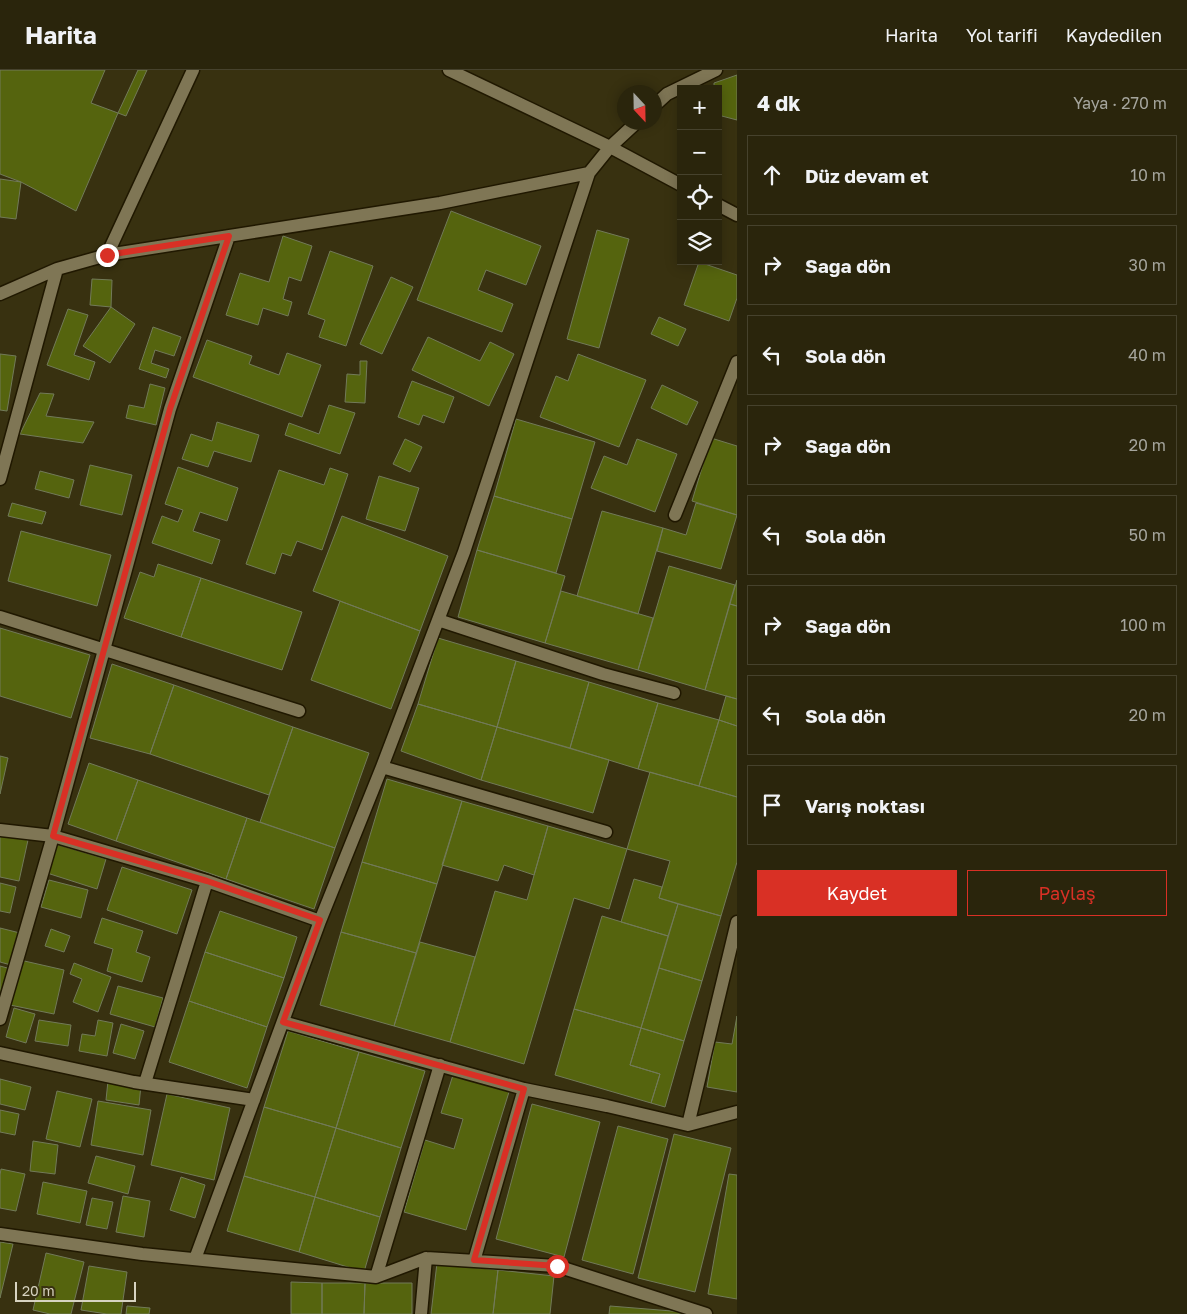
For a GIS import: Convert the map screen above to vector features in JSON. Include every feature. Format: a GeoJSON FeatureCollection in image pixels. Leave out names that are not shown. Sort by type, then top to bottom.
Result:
{"type":"FeatureCollection","features":[{"type":"Feature","properties":{"kind":"street"},"geometry":{"type":"LineString","coordinates":[[107,255],[193,70]]}},
{"type":"Feature","properties":{"kind":"street"},"geometry":{"type":"LineString","coordinates":[[449,70],[610,147],[677,183]]}},
{"type":"Feature","properties":{"kind":"street"},"geometry":{"type":"LineString","coordinates":[[662,99],[667,94],[716,70]]}},
{"type":"Feature","properties":{"kind":"street"},"geometry":{"type":"LineString","coordinates":[[195,1259],[320,920],[382,767],[464,552],[589,173],[610,147],[628,130]]}},
{"type":"Feature","properties":{"kind":"street"},"geometry":{"type":"LineString","coordinates":[[0,294],[57,269],[107,255],[440,204],[589,173]]}},
{"type":"Feature","properties":{"kind":"street"},"geometry":{"type":"LineString","coordinates":[[722,207],[737,215]]}},
{"type":"Feature","properties":{"kind":"street"},"geometry":{"type":"LineString","coordinates":[[0,1019],[53,836],[170,409],[229,236]]}},
{"type":"Feature","properties":{"kind":"street"},"geometry":{"type":"LineString","coordinates":[[0,479],[57,269]]}},
{"type":"Feature","properties":{"kind":"street"},"geometry":{"type":"LineString","coordinates":[[676,515],[737,362]]}},
{"type":"Feature","properties":{"kind":"street"},"geometry":{"type":"LineString","coordinates":[[0,617],[299,711]]}},
{"type":"Feature","properties":{"kind":"street"},"geometry":{"type":"LineString","coordinates":[[438,620],[603,674],[674,693]]}},
{"type":"Feature","properties":{"kind":"street"},"geometry":{"type":"LineString","coordinates":[[382,767],[606,832]]}},
{"type":"Feature","properties":{"kind":"street"},"geometry":{"type":"LineString","coordinates":[[0,830],[53,836],[207,881],[320,920]]}},
{"type":"Feature","properties":{"kind":"street"},"geometry":{"type":"LineString","coordinates":[[145,1083],[207,881]]}},
{"type":"Feature","properties":{"kind":"street"},"geometry":{"type":"LineString","coordinates":[[688,1125],[737,922]]}},
{"type":"Feature","properties":{"kind":"street"},"geometry":{"type":"LineString","coordinates":[[283,1022],[524,1089],[688,1125],[737,1112]]}},
{"type":"Feature","properties":{"kind":"street"},"geometry":{"type":"LineString","coordinates":[[0,1054],[134,1082],[254,1100]]}},
{"type":"Feature","properties":{"kind":"street"},"geometry":{"type":"LineString","coordinates":[[376,1277],[440,1065]]}},
{"type":"Feature","properties":{"kind":"street"},"geometry":{"type":"LineString","coordinates":[[474,1260],[524,1089]]}},
{"type":"Feature","properties":{"kind":"street"},"geometry":{"type":"LineString","coordinates":[[0,1234],[142,1254],[376,1277],[426,1258],[557,1266],[706,1314]]}},
{"type":"Feature","properties":{"kind":"street"},"geometry":{"type":"LineString","coordinates":[[421,1314],[426,1258]]}},
{"type":"Feature","properties":{"kind":"building"},"geometry":{"type":"Polygon","coordinates":[[[0,70],[105,70],[91,103],[118,113],[76,211],[21,182],[0,174],[0,70]]]}},
{"type":"Feature","properties":{"kind":"building"},"geometry":{"type":"Polygon","coordinates":[[[138,70],[147,70],[126,116],[118,113],[138,70]]]}},
{"type":"Feature","properties":{"kind":"building"},"geometry":{"type":"Polygon","coordinates":[[[737,75],[737,120],[722,116],[722,85],[714,85],[714,83],[737,75]]]}},
{"type":"Feature","properties":{"kind":"building"},"geometry":{"type":"Polygon","coordinates":[[[0,179],[21,182],[16,219],[0,217],[0,179]]]}},
{"type":"Feature","properties":{"kind":"building"},"geometry":{"type":"Polygon","coordinates":[[[451,211],[541,246],[526,285],[486,270],[478,290],[513,304],[502,332],[417,300],[451,211]]]}},
{"type":"Feature","properties":{"kind":"building"},"geometry":{"type":"Polygon","coordinates":[[[597,230],[629,239],[599,348],[567,339],[597,230]]]}},
{"type":"Feature","properties":{"kind":"building"},"geometry":{"type":"Polygon","coordinates":[[[283,236],[312,246],[301,281],[289,277],[283,299],[292,302],[288,316],[263,308],[258,325],[226,315],[240,273],[269,282],[283,236]]]}},
{"type":"Feature","properties":{"kind":"building"},"geometry":{"type":"Polygon","coordinates":[[[330,251],[373,266],[346,346],[319,337],[325,320],[308,314],[330,251]]]}},
{"type":"Feature","properties":{"kind":"building"},"geometry":{"type":"Polygon","coordinates":[[[698,265],[708,265],[737,275],[737,298],[729,321],[684,305],[698,265]]]}},
{"type":"Feature","properties":{"kind":"building"},"geometry":{"type":"Polygon","coordinates":[[[391,277],[413,287],[382,354],[360,344],[391,277]]]}},
{"type":"Feature","properties":{"kind":"building"},"geometry":{"type":"Polygon","coordinates":[[[92,279],[112,280],[111,307],[90,305],[92,279]]]}},
{"type":"Feature","properties":{"kind":"building"},"geometry":{"type":"Polygon","coordinates":[[[111,307],[135,324],[110,363],[83,346],[111,307]]]}},
{"type":"Feature","properties":{"kind":"building"},"geometry":{"type":"Polygon","coordinates":[[[68,309],[88,315],[74,355],[95,362],[89,380],[47,365],[68,309]]]}},
{"type":"Feature","properties":{"kind":"building"},"geometry":{"type":"Polygon","coordinates":[[[659,317],[686,329],[678,346],[651,334],[659,317]]]}},
{"type":"Feature","properties":{"kind":"building"},"geometry":{"type":"Polygon","coordinates":[[[153,327],[181,337],[174,356],[155,350],[151,363],[169,369],[166,378],[139,369],[153,327]]]}},
{"type":"Feature","properties":{"kind":"building"},"geometry":{"type":"Polygon","coordinates":[[[428,337],[480,361],[490,342],[514,354],[489,406],[412,370],[428,337]]]}},
{"type":"Feature","properties":{"kind":"building"},"geometry":{"type":"Polygon","coordinates":[[[207,340],[252,356],[249,364],[279,375],[287,353],[321,365],[302,417],[193,377],[207,340]]]}},
{"type":"Feature","properties":{"kind":"building"},"geometry":{"type":"Polygon","coordinates":[[[0,354],[16,356],[7,411],[0,410],[0,354]]]}},
{"type":"Feature","properties":{"kind":"building"},"geometry":{"type":"Polygon","coordinates":[[[578,354],[646,380],[619,447],[540,417],[556,376],[568,381],[578,354]]]}},
{"type":"Feature","properties":{"kind":"building"},"geometry":{"type":"Polygon","coordinates":[[[360,361],[367,361],[365,403],[345,402],[347,374],[360,375],[360,361]]]}},
{"type":"Feature","properties":{"kind":"building"},"geometry":{"type":"Polygon","coordinates":[[[412,381],[454,397],[444,423],[423,415],[419,425],[398,417],[412,381]]]}},
{"type":"Feature","properties":{"kind":"building"},"geometry":{"type":"Polygon","coordinates":[[[150,384],[165,388],[156,425],[126,418],[129,405],[144,408],[150,384]]]}},
{"type":"Feature","properties":{"kind":"building"},"geometry":{"type":"Polygon","coordinates":[[[662,385],[698,402],[687,425],[651,408],[662,385]]]}},
{"type":"Feature","properties":{"kind":"building"},"geometry":{"type":"Polygon","coordinates":[[[40,393],[54,394],[46,416],[94,422],[83,443],[20,434],[40,393]]]}},
{"type":"Feature","properties":{"kind":"building"},"geometry":{"type":"Polygon","coordinates":[[[329,405],[355,413],[340,454],[285,435],[289,423],[319,434],[329,405]]]}},
{"type":"Feature","properties":{"kind":"building"},"geometry":{"type":"Polygon","coordinates":[[[516,419],[595,442],[572,519],[494,496],[516,419]]]}},
{"type":"Feature","properties":{"kind":"building"},"geometry":{"type":"Polygon","coordinates":[[[217,422],[259,435],[251,462],[214,451],[208,467],[182,459],[191,434],[212,441],[217,422]]]}},
{"type":"Feature","properties":{"kind":"building"},"geometry":{"type":"Polygon","coordinates":[[[711,438],[737,446],[737,515],[692,501],[711,438]]]}},
{"type":"Feature","properties":{"kind":"building"},"geometry":{"type":"Polygon","coordinates":[[[405,439],[422,447],[410,472],[393,464],[405,439]]]}},
{"type":"Feature","properties":{"kind":"building"},"geometry":{"type":"Polygon","coordinates":[[[637,439],[677,454],[655,512],[591,488],[604,456],[627,465],[637,439]]]}},
{"type":"Feature","properties":{"kind":"building"},"geometry":{"type":"Polygon","coordinates":[[[90,465],[132,475],[122,515],[80,505],[90,465]]]}},
{"type":"Feature","properties":{"kind":"building"},"geometry":{"type":"Polygon","coordinates":[[[178,467],[238,488],[227,521],[200,512],[193,531],[220,540],[212,564],[152,543],[162,516],[178,522],[183,510],[165,504],[178,467]]]}},
{"type":"Feature","properties":{"kind":"building"},"geometry":{"type":"Polygon","coordinates":[[[330,468],[348,474],[322,550],[297,541],[291,556],[282,553],[275,574],[246,564],[279,470],[324,485],[330,468]]]}},
{"type":"Feature","properties":{"kind":"building"},"geometry":{"type":"Polygon","coordinates":[[[40,471],[74,480],[69,498],[35,489],[40,471]]]}},
{"type":"Feature","properties":{"kind":"building"},"geometry":{"type":"Polygon","coordinates":[[[379,476],[419,488],[405,531],[366,519],[379,476]]]}},
{"type":"Feature","properties":{"kind":"building"},"geometry":{"type":"Polygon","coordinates":[[[494,496],[572,519],[556,573],[477,550],[494,496]]]}},
{"type":"Feature","properties":{"kind":"building"},"geometry":{"type":"Polygon","coordinates":[[[12,503],[46,512],[42,524],[8,516],[12,503]]]}},
{"type":"Feature","properties":{"kind":"building"},"geometry":{"type":"Polygon","coordinates":[[[696,503],[737,515],[721,569],[657,551],[663,528],[686,535],[696,503]]]}},
{"type":"Feature","properties":{"kind":"building"},"geometry":{"type":"Polygon","coordinates":[[[602,511],[663,528],[638,614],[577,596],[602,511]]]}},
{"type":"Feature","properties":{"kind":"building"},"geometry":{"type":"Polygon","coordinates":[[[342,516],[448,556],[420,631],[313,591],[342,516]]]}},
{"type":"Feature","properties":{"kind":"building"},"geometry":{"type":"Polygon","coordinates":[[[21,531],[111,555],[97,606],[8,581],[21,531]]]}},
{"type":"Feature","properties":{"kind":"building"},"geometry":{"type":"Polygon","coordinates":[[[477,550],[565,576],[545,643],[458,617],[477,550]]]}},
{"type":"Feature","properties":{"kind":"building"},"geometry":{"type":"Polygon","coordinates":[[[158,564],[201,578],[181,637],[124,618],[140,572],[154,577],[158,564]]]}},
{"type":"Feature","properties":{"kind":"building"},"geometry":{"type":"Polygon","coordinates":[[[669,566],[735,585],[705,690],[638,670],[669,566]]]}},
{"type":"Feature","properties":{"kind":"building"},"geometry":{"type":"Polygon","coordinates":[[[201,578],[302,612],[282,670],[181,637],[201,578]]]}},
{"type":"Feature","properties":{"kind":"building"},"geometry":{"type":"Polygon","coordinates":[[[737,580],[737,606],[730,604],[737,580]]]}},
{"type":"Feature","properties":{"kind":"building"},"geometry":{"type":"Polygon","coordinates":[[[561,591],[653,618],[638,670],[545,643],[561,591]]]}},
{"type":"Feature","properties":{"kind":"building"},"geometry":{"type":"Polygon","coordinates":[[[340,601],[420,631],[391,709],[311,680],[340,601]]]}},
{"type":"Feature","properties":{"kind":"building"},"geometry":{"type":"Polygon","coordinates":[[[730,604],[737,606],[737,699],[705,690],[730,604]]]}},
{"type":"Feature","properties":{"kind":"building"},"geometry":{"type":"Polygon","coordinates":[[[0,628],[90,655],[71,718],[0,696],[0,628]]]}},
{"type":"Feature","properties":{"kind":"building"},"geometry":{"type":"Polygon","coordinates":[[[438,638],[516,661],[497,727],[418,704],[438,638]]]}},
{"type":"Feature","properties":{"kind":"building"},"geometry":{"type":"Polygon","coordinates":[[[516,661],[589,682],[570,748],[497,727],[516,661]]]}},
{"type":"Feature","properties":{"kind":"building"},"geometry":{"type":"Polygon","coordinates":[[[112,664],[174,685],[150,754],[90,738],[112,664]]]}},
{"type":"Feature","properties":{"kind":"building"},"geometry":{"type":"Polygon","coordinates":[[[589,682],[658,703],[638,769],[570,748],[589,682]]]}},
{"type":"Feature","properties":{"kind":"building"},"geometry":{"type":"Polygon","coordinates":[[[174,685],[293,727],[269,795],[150,754],[174,685]]]}},
{"type":"Feature","properties":{"kind":"building"},"geometry":{"type":"Polygon","coordinates":[[[726,696],[737,699],[737,726],[719,720],[726,696]]]}},
{"type":"Feature","properties":{"kind":"building"},"geometry":{"type":"Polygon","coordinates":[[[658,703],[719,720],[699,786],[638,769],[658,703]]]}},
{"type":"Feature","properties":{"kind":"building"},"geometry":{"type":"Polygon","coordinates":[[[418,704],[497,727],[481,780],[401,751],[418,704]]]}},
{"type":"Feature","properties":{"kind":"building"},"geometry":{"type":"Polygon","coordinates":[[[719,720],[737,726],[737,797],[699,786],[719,720]]]}},
{"type":"Feature","properties":{"kind":"building"},"geometry":{"type":"Polygon","coordinates":[[[293,727],[369,753],[335,848],[260,822],[293,727]]]}},
{"type":"Feature","properties":{"kind":"building"},"geometry":{"type":"Polygon","coordinates":[[[497,727],[609,760],[593,813],[481,780],[497,727]]]}},
{"type":"Feature","properties":{"kind":"building"},"geometry":{"type":"Polygon","coordinates":[[[0,756],[8,758],[0,794],[0,756]]]}},
{"type":"Feature","properties":{"kind":"building"},"geometry":{"type":"Polygon","coordinates":[[[89,763],[138,780],[116,841],[68,824],[89,763]]]}},
{"type":"Feature","properties":{"kind":"building"},"geometry":{"type":"Polygon","coordinates":[[[650,772],[737,797],[737,862],[721,916],[659,898],[670,861],[627,849],[650,772]]]}},
{"type":"Feature","properties":{"kind":"building"},"geometry":{"type":"Polygon","coordinates":[[[387,779],[462,801],[437,884],[362,862],[387,779]]]}},
{"type":"Feature","properties":{"kind":"building"},"geometry":{"type":"Polygon","coordinates":[[[138,780],[247,818],[226,879],[116,841],[138,780]]]}},
{"type":"Feature","properties":{"kind":"building"},"geometry":{"type":"Polygon","coordinates":[[[462,801],[548,826],[534,875],[504,865],[498,881],[442,865],[462,801]]]}},
{"type":"Feature","properties":{"kind":"building"},"geometry":{"type":"Polygon","coordinates":[[[247,818],[335,848],[314,909],[226,879],[247,818]]]}},
{"type":"Feature","properties":{"kind":"building"},"geometry":{"type":"Polygon","coordinates":[[[548,826],[627,849],[609,909],[574,898],[524,1064],[450,1042],[495,891],[527,900],[548,826]]]}},
{"type":"Feature","properties":{"kind":"building"},"geometry":{"type":"Polygon","coordinates":[[[0,835],[28,840],[19,881],[0,877],[0,835]]]}},
{"type":"Feature","properties":{"kind":"building"},"geometry":{"type":"Polygon","coordinates":[[[56,844],[106,859],[97,889],[47,873],[56,844]]]}},
{"type":"Feature","properties":{"kind":"building"},"geometry":{"type":"Polygon","coordinates":[[[362,862],[437,884],[416,953],[341,932],[362,862]]]}},
{"type":"Feature","properties":{"kind":"building"},"geometry":{"type":"Polygon","coordinates":[[[122,867],[192,890],[177,934],[107,910],[122,867]]]}},
{"type":"Feature","properties":{"kind":"building"},"geometry":{"type":"Polygon","coordinates":[[[634,879],[662,887],[659,898],[678,904],[668,936],[621,922],[634,879]]]}},
{"type":"Feature","properties":{"kind":"building"},"geometry":{"type":"Polygon","coordinates":[[[49,880],[88,890],[81,918],[41,907],[49,880]]]}},
{"type":"Feature","properties":{"kind":"building"},"geometry":{"type":"Polygon","coordinates":[[[0,883],[16,887],[10,913],[0,911],[0,883]]]}},
{"type":"Feature","properties":{"kind":"building"},"geometry":{"type":"Polygon","coordinates":[[[678,904],[721,916],[702,981],[659,968],[678,904]]]}},
{"type":"Feature","properties":{"kind":"building"},"geometry":{"type":"Polygon","coordinates":[[[220,911],[297,937],[284,978],[205,952],[220,911]]]}},
{"type":"Feature","properties":{"kind":"building"},"geometry":{"type":"Polygon","coordinates":[[[602,916],[668,936],[641,1028],[574,1009],[602,916]]]}},
{"type":"Feature","properties":{"kind":"building"},"geometry":{"type":"Polygon","coordinates":[[[102,918],[143,931],[136,952],[150,957],[142,982],[107,971],[113,949],[94,943],[102,918]]]}},
{"type":"Feature","properties":{"kind":"building"},"geometry":{"type":"Polygon","coordinates":[[[0,928],[20,933],[11,965],[0,962],[0,928]]]}},
{"type":"Feature","properties":{"kind":"building"},"geometry":{"type":"Polygon","coordinates":[[[51,929],[70,936],[64,952],[45,946],[51,929]]]}},
{"type":"Feature","properties":{"kind":"building"},"geometry":{"type":"Polygon","coordinates":[[[341,932],[416,953],[394,1026],[320,1005],[341,932]]]}},
{"type":"Feature","properties":{"kind":"building"},"geometry":{"type":"Polygon","coordinates":[[[420,942],[475,957],[450,1042],[394,1026],[420,942]]]}},
{"type":"Feature","properties":{"kind":"building"},"geometry":{"type":"Polygon","coordinates":[[[205,952],[284,978],[267,1027],[189,1001],[205,952]]]}},
{"type":"Feature","properties":{"kind":"building"},"geometry":{"type":"Polygon","coordinates":[[[20,960],[64,970],[54,1014],[10,1005],[20,960]]]}},
{"type":"Feature","properties":{"kind":"building"},"geometry":{"type":"Polygon","coordinates":[[[74,963],[111,977],[98,1012],[73,1002],[82,979],[70,974],[74,963]]]}},
{"type":"Feature","properties":{"kind":"building"},"geometry":{"type":"Polygon","coordinates":[[[0,966],[11,969],[4,994],[0,993],[0,966]]]}},
{"type":"Feature","properties":{"kind":"building"},"geometry":{"type":"Polygon","coordinates":[[[659,968],[702,981],[684,1041],[641,1028],[659,968]]]}},
{"type":"Feature","properties":{"kind":"building"},"geometry":{"type":"Polygon","coordinates":[[[118,986],[163,998],[155,1027],[110,1014],[118,986]]]}},
{"type":"Feature","properties":{"kind":"building"},"geometry":{"type":"Polygon","coordinates":[[[189,1001],[267,1027],[247,1088],[169,1062],[189,1001]]]}},
{"type":"Feature","properties":{"kind":"building"},"geometry":{"type":"Polygon","coordinates":[[[14,1008],[35,1014],[26,1043],[6,1037],[14,1008]]]}},
{"type":"Feature","properties":{"kind":"building"},"geometry":{"type":"Polygon","coordinates":[[[574,1009],[641,1028],[630,1065],[660,1074],[651,1103],[555,1075],[574,1009]]]}},
{"type":"Feature","properties":{"kind":"building"},"geometry":{"type":"Polygon","coordinates":[[[737,1016],[737,1092],[707,1087],[715,1042],[732,1044],[737,1016]]]}},
{"type":"Feature","properties":{"kind":"building"},"geometry":{"type":"Polygon","coordinates":[[[39,1020],[71,1025],[68,1046],[35,1041],[39,1020]]]}},
{"type":"Feature","properties":{"kind":"building"},"geometry":{"type":"Polygon","coordinates":[[[98,1020],[113,1023],[107,1056],[79,1051],[82,1034],[95,1036],[98,1020]]]}},
{"type":"Feature","properties":{"kind":"building"},"geometry":{"type":"Polygon","coordinates":[[[121,1024],[144,1031],[135,1059],[113,1053],[121,1024]]]}},
{"type":"Feature","properties":{"kind":"building"},"geometry":{"type":"Polygon","coordinates":[[[641,1028],[684,1041],[665,1107],[651,1103],[660,1074],[630,1065],[641,1028]]]}},
{"type":"Feature","properties":{"kind":"building"},"geometry":{"type":"Polygon","coordinates":[[[288,1031],[359,1052],[336,1128],[264,1107],[288,1031]]]}},
{"type":"Feature","properties":{"kind":"building"},"geometry":{"type":"Polygon","coordinates":[[[359,1052],[425,1071],[401,1148],[336,1128],[359,1052]]]}},
{"type":"Feature","properties":{"kind":"building"},"geometry":{"type":"Polygon","coordinates":[[[453,1075],[509,1092],[466,1230],[404,1212],[425,1140],[454,1149],[463,1119],[441,1113],[453,1075]]]}},
{"type":"Feature","properties":{"kind":"building"},"geometry":{"type":"Polygon","coordinates":[[[0,1079],[31,1087],[25,1110],[0,1104],[0,1079]]]}},
{"type":"Feature","properties":{"kind":"building"},"geometry":{"type":"Polygon","coordinates":[[[108,1081],[141,1085],[139,1105],[106,1100],[108,1081]]]}},
{"type":"Feature","properties":{"kind":"building"},"geometry":{"type":"Polygon","coordinates":[[[57,1091],[92,1099],[80,1147],[46,1139],[57,1091]]]}},
{"type":"Feature","properties":{"kind":"building"},"geometry":{"type":"Polygon","coordinates":[[[167,1094],[230,1108],[214,1180],[151,1165],[167,1094]]]}},
{"type":"Feature","properties":{"kind":"building"},"geometry":{"type":"Polygon","coordinates":[[[98,1101],[151,1110],[143,1155],[91,1145],[98,1101]]]}},
{"type":"Feature","properties":{"kind":"building"},"geometry":{"type":"Polygon","coordinates":[[[532,1104],[600,1122],[564,1257],[496,1239],[532,1104]]]}},
{"type":"Feature","properties":{"kind":"building"},"geometry":{"type":"Polygon","coordinates":[[[264,1107],[336,1128],[315,1197],[244,1176],[264,1107]]]}},
{"type":"Feature","properties":{"kind":"building"},"geometry":{"type":"Polygon","coordinates":[[[0,1110],[19,1114],[15,1135],[0,1132],[0,1110]]]}},
{"type":"Feature","properties":{"kind":"building"},"geometry":{"type":"Polygon","coordinates":[[[618,1126],[668,1139],[633,1274],[582,1260],[618,1126]]]}},
{"type":"Feature","properties":{"kind":"building"},"geometry":{"type":"Polygon","coordinates":[[[336,1128],[401,1148],[380,1217],[315,1197],[336,1128]]]}},
{"type":"Feature","properties":{"kind":"building"},"geometry":{"type":"Polygon","coordinates":[[[674,1134],[731,1148],[695,1292],[638,1278],[674,1134]]]}},
{"type":"Feature","properties":{"kind":"building"},"geometry":{"type":"Polygon","coordinates":[[[33,1141],[58,1145],[55,1174],[30,1171],[33,1141]]]}},
{"type":"Feature","properties":{"kind":"building"},"geometry":{"type":"Polygon","coordinates":[[[96,1156],[135,1166],[128,1194],[88,1183],[96,1156]]]}},
{"type":"Feature","properties":{"kind":"building"},"geometry":{"type":"Polygon","coordinates":[[[1,1169],[25,1174],[16,1211],[0,1208],[1,1169]]]}},
{"type":"Feature","properties":{"kind":"building"},"geometry":{"type":"Polygon","coordinates":[[[729,1174],[737,1175],[737,1299],[708,1294],[729,1174]]]}},
{"type":"Feature","properties":{"kind":"building"},"geometry":{"type":"Polygon","coordinates":[[[244,1176],[315,1197],[299,1252],[227,1231],[244,1176]]]}},
{"type":"Feature","properties":{"kind":"building"},"geometry":{"type":"Polygon","coordinates":[[[181,1177],[205,1185],[195,1218],[170,1210],[181,1177]]]}},
{"type":"Feature","properties":{"kind":"building"},"geometry":{"type":"Polygon","coordinates":[[[43,1182],[87,1191],[80,1223],[37,1214],[43,1182]]]}},
{"type":"Feature","properties":{"kind":"building"},"geometry":{"type":"Polygon","coordinates":[[[123,1196],[150,1201],[144,1237],[116,1232],[123,1196]]]}},
{"type":"Feature","properties":{"kind":"building"},"geometry":{"type":"Polygon","coordinates":[[[315,1197],[380,1217],[364,1272],[299,1252],[315,1197]]]}},
{"type":"Feature","properties":{"kind":"building"},"geometry":{"type":"Polygon","coordinates":[[[92,1198],[113,1202],[107,1229],[86,1225],[92,1198]]]}},
{"type":"Feature","properties":{"kind":"building"},"geometry":{"type":"Polygon","coordinates":[[[0,1242],[13,1244],[0,1298],[0,1242]]]}},
{"type":"Feature","properties":{"kind":"building"},"geometry":{"type":"Polygon","coordinates":[[[46,1253],[84,1262],[71,1314],[50,1314],[33,1310],[46,1253]]]}},
{"type":"Feature","properties":{"kind":"building"},"geometry":{"type":"Polygon","coordinates":[[[437,1263],[498,1270],[493,1314],[431,1314],[437,1263]]]}},
{"type":"Feature","properties":{"kind":"building"},"geometry":{"type":"Polygon","coordinates":[[[89,1266],[127,1272],[121,1314],[81,1310],[89,1266]]]}},
{"type":"Feature","properties":{"kind":"building"},"geometry":{"type":"Polygon","coordinates":[[[498,1270],[554,1276],[550,1314],[493,1314],[498,1270]]]}},
{"type":"Feature","properties":{"kind":"building"},"geometry":{"type":"Polygon","coordinates":[[[291,1282],[322,1283],[322,1314],[291,1314],[291,1282]]]}},
{"type":"Feature","properties":{"kind":"building"},"geometry":{"type":"Polygon","coordinates":[[[322,1283],[365,1283],[364,1314],[322,1314],[322,1283]]]}},
{"type":"Feature","properties":{"kind":"building"},"geometry":{"type":"Polygon","coordinates":[[[365,1283],[412,1283],[412,1314],[364,1314],[365,1283]]]}},
{"type":"Feature","properties":{"kind":"building"},"geometry":{"type":"Polygon","coordinates":[[[127,1306],[150,1308],[149,1314],[126,1314],[127,1306]]]}},
{"type":"Feature","properties":{"kind":"building"},"geometry":{"type":"Polygon","coordinates":[[[610,1306],[684,1312],[684,1314],[609,1314],[610,1306]]]}},
{"type":"Feature","properties":{"kind":"route"},"geometry":{"type":"LineString","coordinates":[[107,255],[229,236],[170,409],[53,836],[207,881],[320,920],[283,1022],[524,1089],[474,1260],[557,1266]]}}]}
